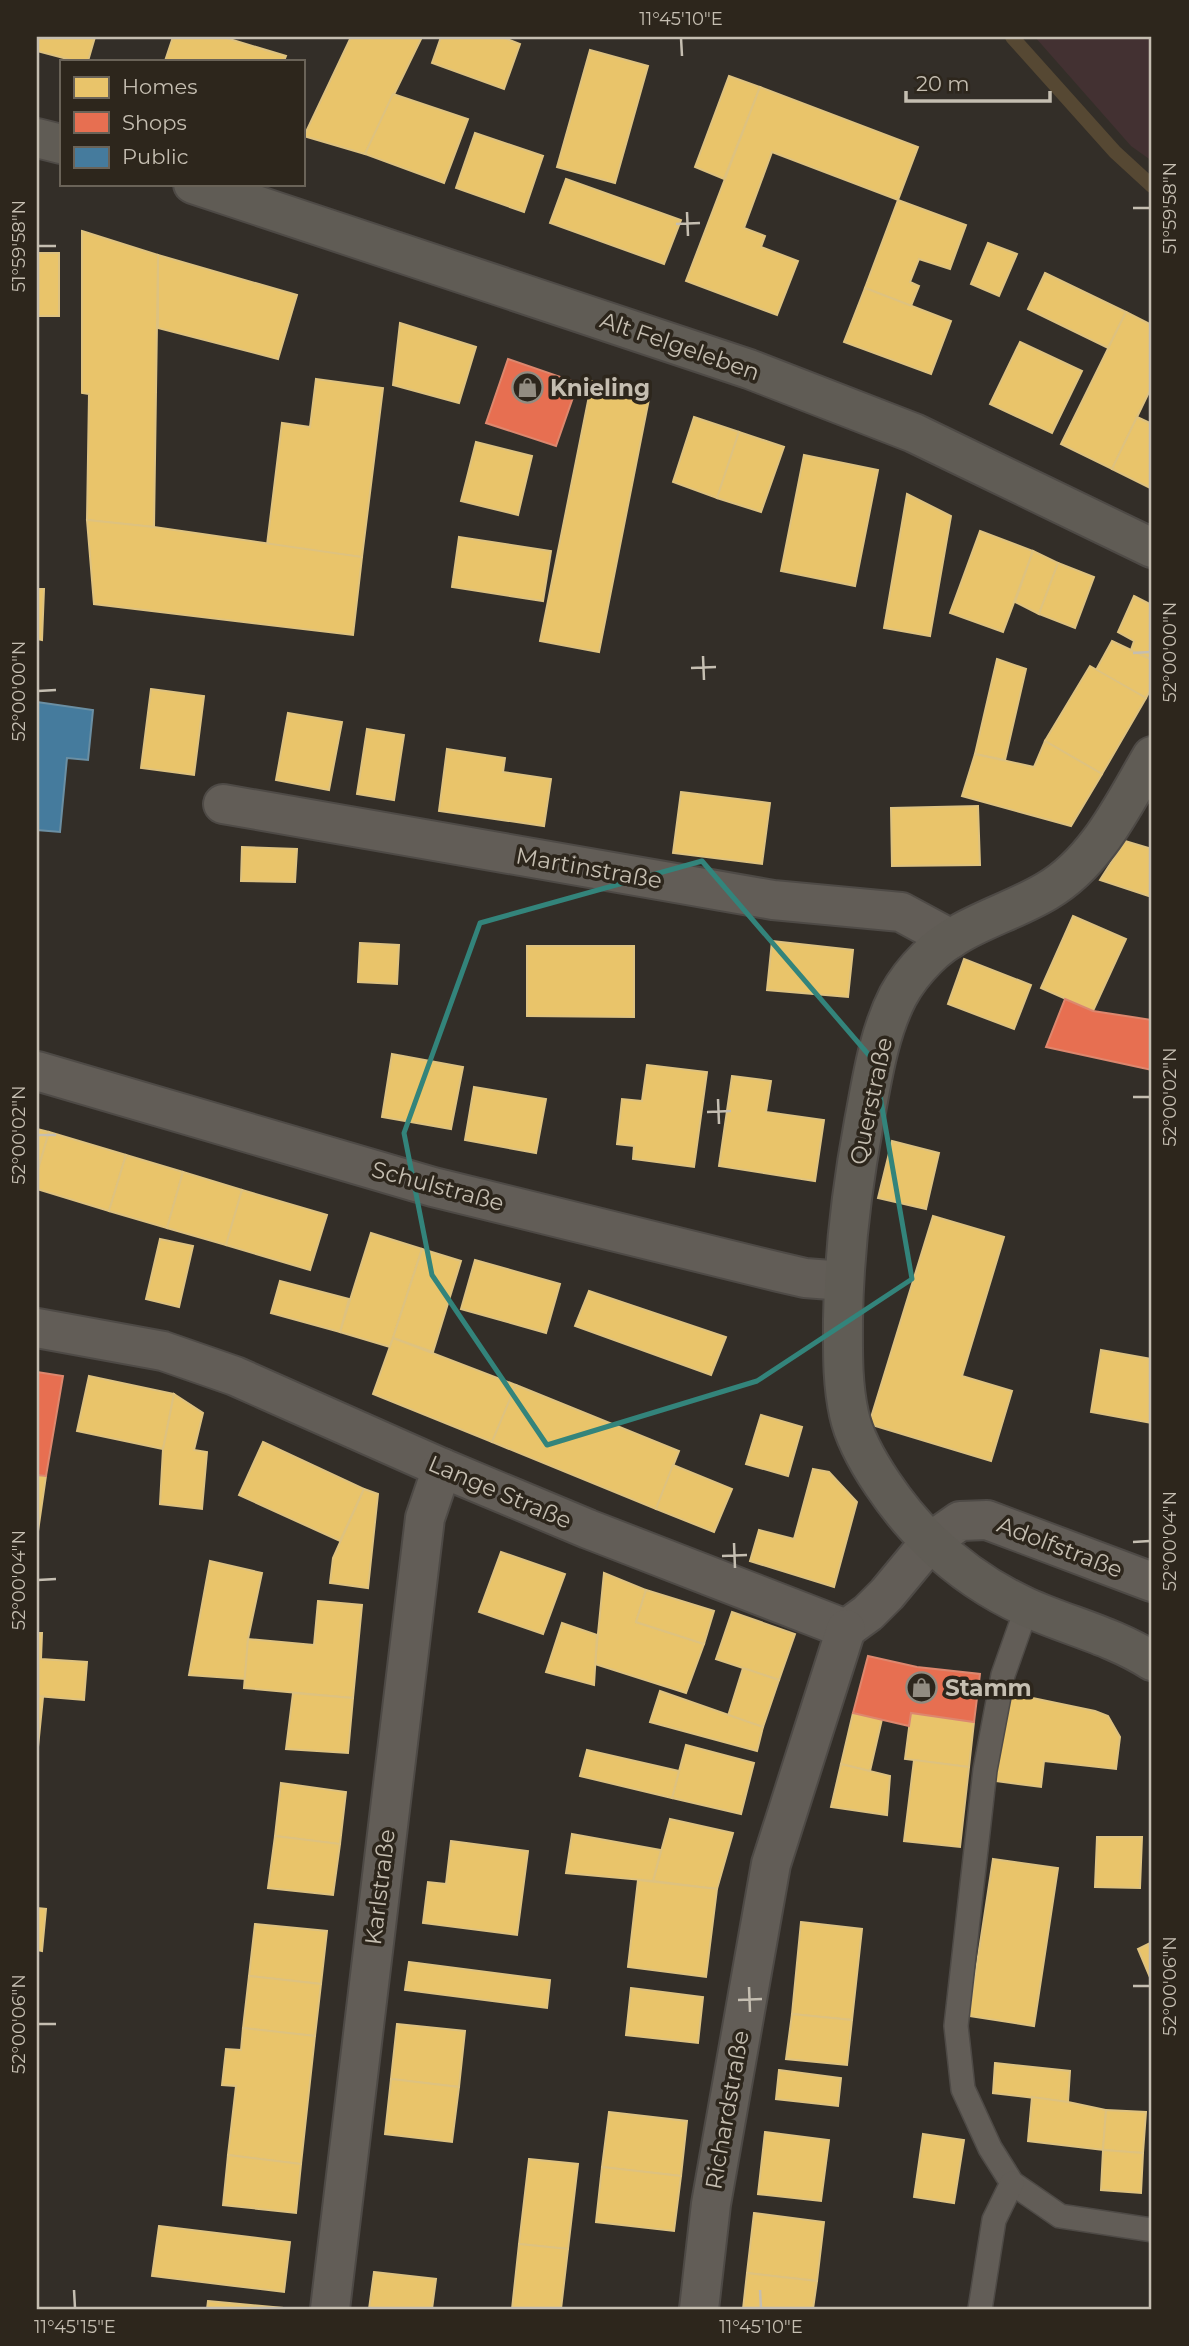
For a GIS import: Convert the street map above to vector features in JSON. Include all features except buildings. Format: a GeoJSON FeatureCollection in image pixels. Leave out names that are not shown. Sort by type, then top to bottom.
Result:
{"type":"FeatureCollection","features":[{"type":"Feature","properties":{"kind":"street"},"geometry":{"type":"LineString","coordinates":[[37,138],[60,144]]}},
{"type":"Feature","properties":{"kind":"street","name":"Alt Felgeleben"},"geometry":{"type":"LineString","coordinates":[[199,186],[749,369],[834,401],[914,433],[1152,548]]}},
{"type":"Feature","properties":{"kind":"street","name":"Querstraße"},"geometry":{"type":"LineString","coordinates":[[1151,1657],[1027,1607],[980,1582],[930,1542],[899,1506],[870,1464],[849,1416],[842,1368],[844,1281],[855,1172],[877,1053],[899,995],[928,958],[951,939],[1048,891],[1082,864],[1114,821],[1152,756]]}},
{"type":"Feature","properties":{"kind":"street","name":"Martinstraße"},"geometry":{"type":"LineString","coordinates":[[223,804],[773,900],[901,912],[951,939]]}},
{"type":"Feature","properties":{"kind":"street","name":"Schulstraße"},"geometry":{"type":"LineString","coordinates":[[37,1071],[433,1187],[805,1278],[844,1281]]}},
{"type":"Feature","properties":{"kind":"street","name":"Lange Straße"},"geometry":{"type":"LineString","coordinates":[[37,1328],[163,1351],[235,1376],[588,1530],[846,1629]]}},
{"type":"Feature","properties":{"kind":"street","name":"Karlstraße"},"geometry":{"type":"LineString","coordinates":[[330,2309],[425,1518],[442,1468]]}},
{"type":"Feature","properties":{"kind":"street","name":"Adolfstraße"},"geometry":{"type":"LineString","coordinates":[[930,1542],[960,1521],[987,1520],[1152,1582]]}},
{"type":"Feature","properties":{"kind":"street"},"geometry":{"type":"LineString","coordinates":[[846,1629],[868,1613],[887,1594],[930,1542]]}},
{"type":"Feature","properties":{"kind":"street","name":"Richardstraße"},"geometry":{"type":"LineString","coordinates":[[699,2309],[711,2204],[771,1864],[846,1629]]}},
{"type":"Feature","properties":{"kind":"lane"},"geometry":{"type":"LineString","coordinates":[[1027,1607],[1003,1675],[985,1770],[956,2026],[963,2089],[990,2148],[1012,2183],[1059,2216],[1152,2230]]}},
{"type":"Feature","properties":{"kind":"lane"},"geometry":{"type":"LineString","coordinates":[[980,2309],[995,2220],[1012,2183]]}},
{"type":"Feature","properties":{"kind":"highlighted area"},"geometry":{"type":"Polygon","coordinates":[[[702,861],[874,1061],[912,1279],[757,1381],[547,1445],[432,1275],[404,1133],[480,923],[702,861]]]}},
{"type":"Feature","properties":{"kind":"shaded area"},"geometry":{"type":"Polygon","coordinates":[[[1035,37],[1152,37],[1152,161],[1131,146],[1035,37]]]}},
{"type":"Feature","properties":{"kind":"waterway"},"geometry":{"type":"LineString","coordinates":[[1012,37],[1115,152],[1152,186]]}},
{"type":"Feature","properties":{"kind":"place","name":"Knieling"},"geometry":{"type":"Point","coordinates":[527,388]}},
{"type":"Feature","properties":{"kind":"place","name":"Stamm"},"geometry":{"type":"Point","coordinates":[922,1688]}}]}
